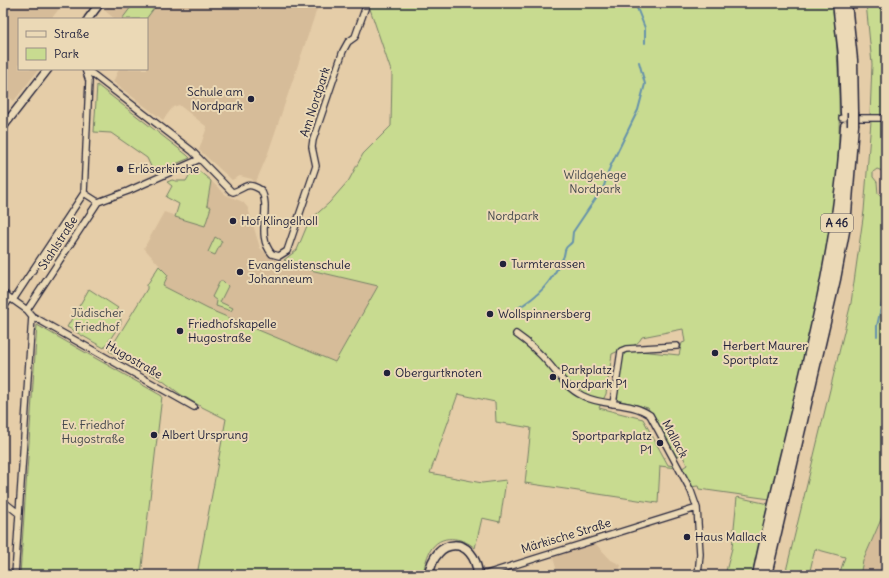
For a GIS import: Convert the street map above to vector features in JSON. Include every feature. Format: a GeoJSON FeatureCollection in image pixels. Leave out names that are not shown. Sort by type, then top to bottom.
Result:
{"type":"FeatureCollection","features":[{"type":"Feature","properties":{"kind":"highway","name":"A 46"},"geometry":{"type":"LineString","coordinates":[[766,575],[835,279],[845,226],[848,119],[844,55],[838,3]]}},
{"type":"Feature","properties":{"kind":"highway","name":"A 46"},"geometry":{"type":"LineString","coordinates":[[758,575],[828,274],[839,208],[852,60],[846,3]]}},
{"type":"Feature","properties":{"kind":"main road","name":"Märkische Straße"},"geometry":{"type":"LineString","coordinates":[[429,575],[436,554],[453,545],[461,547],[473,555],[476,561],[478,575]]}},
{"type":"Feature","properties":{"kind":"street"},"geometry":{"type":"LineString","coordinates":[[89,18],[100,3]]}},
{"type":"Feature","properties":{"kind":"street","name":"Am Nordpark"},"geometry":{"type":"LineString","coordinates":[[200,159],[234,192],[244,185],[252,186],[261,190],[264,209],[265,242],[272,254],[277,256],[284,254],[287,251],[316,166],[312,140],[344,51],[348,42],[355,37],[366,6]]}},
{"type":"Feature","properties":{"kind":"street"},"geometry":{"type":"LineString","coordinates":[[3,127],[47,70]]}},
{"type":"Feature","properties":{"kind":"street"},"geometry":{"type":"LineString","coordinates":[[86,70],[89,81],[84,193],[98,202],[121,194],[200,159],[87,70]]}},
{"type":"Feature","properties":{"kind":"street"},"geometry":{"type":"LineString","coordinates":[[848,119],[886,118]]}},
{"type":"Feature","properties":{"kind":"street","name":"Stahlstraße"},"geometry":{"type":"LineString","coordinates":[[3,309],[12,299],[84,193]]}},
{"type":"Feature","properties":{"kind":"street","name":"Stahlstraße"},"geometry":{"type":"LineString","coordinates":[[27,310],[98,202]]}},
{"type":"Feature","properties":{"kind":"street","name":"Hugostraße"},"geometry":{"type":"LineString","coordinates":[[3,293],[27,310],[32,316],[194,407]]}},
{"type":"Feature","properties":{"kind":"street"},"geometry":{"type":"LineString","coordinates":[[15,575],[32,316]]}},
{"type":"Feature","properties":{"kind":"street","name":"Mallack"},"geometry":{"type":"LineString","coordinates":[[516,334],[538,352],[564,383],[575,391],[594,401],[642,409],[650,415],[690,491],[697,508],[700,554],[698,575]]}},
{"type":"Feature","properties":{"kind":"street"},"geometry":{"type":"LineString","coordinates":[[613,404],[621,352],[626,349],[677,346]]}},
{"type":"Feature","properties":{"kind":"street"},"geometry":{"type":"LineString","coordinates":[[3,501],[18,513]]}},
{"type":"Feature","properties":{"kind":"street","name":"Märkische Straße"},"geometry":{"type":"LineString","coordinates":[[478,575],[486,574],[661,521],[697,508]]}},
{"type":"Feature","properties":{"kind":"shaded area"},"geometry":{"type":"Polygon","coordinates":[[[3,3],[63,4],[52,18],[18,18],[18,70],[38,70],[14,101],[3,92],[3,3]]]}},
{"type":"Feature","properties":{"kind":"shaded area"},"geometry":{"type":"Polygon","coordinates":[[[110,3],[154,3],[159,7],[162,3],[319,3],[267,156],[255,184],[252,179],[240,176],[232,180],[199,150],[207,127],[179,105],[173,107],[163,120],[113,82],[119,70],[148,70],[148,18],[114,18],[104,10],[110,3]]]}},
{"type":"Feature","properties":{"kind":"shaded area","name":"Evangelistenschule Johanneum"},"geometry":{"type":"Polygon","coordinates":[[[211,181],[226,195],[243,202],[248,208],[260,248],[273,259],[281,262],[284,260],[302,268],[378,286],[335,362],[208,309],[163,286],[168,275],[144,248],[164,212],[205,226],[211,207],[207,206],[211,181]]]}},
{"type":"Feature","properties":{"kind":"shaded area"},"geometry":{"type":"Polygon","coordinates":[[[886,508],[886,575],[860,575],[863,561],[886,508]]]}},
{"type":"Feature","properties":{"kind":"shaded area"},"geometry":{"type":"Polygon","coordinates":[[[593,541],[611,560],[621,565],[618,575],[558,575],[552,554],[593,541]]]}},
{"type":"Feature","properties":{"kind":"green space"},"geometry":{"type":"Polygon","coordinates":[[[134,3],[150,3],[155,7],[147,18],[123,18],[134,3]]]}},
{"type":"Feature","properties":{"kind":"green space","name":"Nordpark"},"geometry":{"type":"Polygon","coordinates":[[[368,3],[833,3],[837,49],[839,118],[836,188],[825,266],[817,305],[770,499],[699,489],[698,486],[690,487],[681,469],[687,465],[682,454],[675,458],[648,408],[617,400],[622,355],[625,351],[630,350],[679,355],[682,343],[685,342],[683,329],[642,337],[633,346],[612,354],[606,394],[599,408],[643,419],[668,465],[675,466],[676,468],[660,466],[658,503],[525,483],[531,428],[496,422],[495,402],[458,394],[430,473],[482,483],[506,480],[500,522],[482,518],[475,548],[458,539],[445,539],[439,541],[434,545],[427,557],[422,575],[197,575],[226,419],[200,406],[180,394],[163,381],[109,351],[147,289],[147,285],[159,266],[168,275],[163,286],[208,309],[335,362],[378,286],[302,268],[284,260],[297,250],[309,221],[329,203],[349,180],[363,154],[391,126],[392,74],[368,3]]]}},
{"type":"Feature","properties":{"kind":"green space"},"geometry":{"type":"Polygon","coordinates":[[[866,3],[886,3],[886,116],[870,116],[872,64],[866,3]]]}},
{"type":"Feature","properties":{"kind":"green space"},"geometry":{"type":"Polygon","coordinates":[[[97,85],[190,158],[154,173],[147,158],[111,133],[94,132],[97,85]]]}},
{"type":"Feature","properties":{"kind":"green space"},"geometry":{"type":"Polygon","coordinates":[[[886,120],[885,172],[877,169],[873,172],[873,177],[877,182],[878,194],[886,197],[886,508],[863,561],[860,575],[839,575],[845,557],[815,549],[809,575],[785,575],[851,303],[864,211],[871,121],[886,120]]]}},
{"type":"Feature","properties":{"kind":"green space"},"geometry":{"type":"Polygon","coordinates":[[[192,171],[199,171],[211,181],[207,205],[211,207],[205,226],[175,217],[179,204],[166,197],[172,186],[167,182],[172,180],[186,181],[192,171]]]}},
{"type":"Feature","properties":{"kind":"green space"},"geometry":{"type":"Polygon","coordinates":[[[215,237],[222,241],[215,255],[208,252],[215,237]]]}},
{"type":"Feature","properties":{"kind":"green space"},"geometry":{"type":"Polygon","coordinates":[[[220,281],[223,281],[228,286],[220,302],[233,308],[231,311],[216,306],[217,301],[212,297],[220,281]]]}},
{"type":"Feature","properties":{"kind":"green space","name":"Jüdischer Friedhof"},"geometry":{"type":"Polygon","coordinates":[[[89,289],[118,308],[116,310],[120,313],[121,323],[104,348],[67,327],[89,289]]]}},
{"type":"Feature","properties":{"kind":"green space","name":"Ev. Friedhof Hugostraße"},"geometry":{"type":"Polygon","coordinates":[[[37,325],[162,396],[141,575],[20,575],[37,325]]]}},
{"type":"Feature","properties":{"kind":"green space"},"geometry":{"type":"Polygon","coordinates":[[[737,497],[768,504],[752,575],[725,575],[732,548],[737,497]]]}},
{"type":"Feature","properties":{"kind":"waterway"},"geometry":{"type":"LineString","coordinates":[[635,3],[645,28],[645,43]]}},
{"type":"Feature","properties":{"kind":"waterway"},"geometry":{"type":"LineString","coordinates":[[515,310],[538,294],[549,282],[564,257],[566,248],[572,242],[573,232],[604,186],[610,167],[638,110],[645,84],[639,62]]}},
{"type":"Feature","properties":{"kind":"waterway"},"geometry":{"type":"LineString","coordinates":[[877,336],[877,326],[886,286]]}},
{"type":"Feature","properties":{"kind":"waterway"},"geometry":{"type":"LineString","coordinates":[[882,406],[886,413]]}},
{"type":"Feature","properties":{"kind":"place","name":"Schule am Nordpark"},"geometry":{"type":"Point","coordinates":[251,99]}},
{"type":"Feature","properties":{"kind":"place","name":"Erlöserkirche"},"geometry":{"type":"Point","coordinates":[120,169]}},
{"type":"Feature","properties":{"kind":"place","name":"Hof Klingelholl"},"geometry":{"type":"Point","coordinates":[233,221]}},
{"type":"Feature","properties":{"kind":"place","name":"Turmterassen"},"geometry":{"type":"Point","coordinates":[503,264]}},
{"type":"Feature","properties":{"kind":"place","name":"Evangelistenschule Johanneum"},"geometry":{"type":"Point","coordinates":[240,272]}},
{"type":"Feature","properties":{"kind":"place","name":"Wollspinnersberg"},"geometry":{"type":"Point","coordinates":[490,314]}},
{"type":"Feature","properties":{"kind":"place","name":"Friedhofskapelle Hugostraße"},"geometry":{"type":"Point","coordinates":[180,331]}},
{"type":"Feature","properties":{"kind":"place","name":"Herbert Maurer Sportplatz"},"geometry":{"type":"Point","coordinates":[715,353]}},
{"type":"Feature","properties":{"kind":"place","name":"Obergurtknoten"},"geometry":{"type":"Point","coordinates":[387,373]}},
{"type":"Feature","properties":{"kind":"place","name":"Parkplatz Nordpark P1"},"geometry":{"type":"Point","coordinates":[553,377]}},
{"type":"Feature","properties":{"kind":"place","name":"Albert Ursprung"},"geometry":{"type":"Point","coordinates":[154,435]}},
{"type":"Feature","properties":{"kind":"place","name":"Sportparkplatz P1"},"geometry":{"type":"Point","coordinates":[660,443]}},
{"type":"Feature","properties":{"kind":"place","name":"Haus Mallack"},"geometry":{"type":"Point","coordinates":[687,537]}},
{"type":"Feature","properties":{"kind":"park label","name":"Wildgehege Nordpark"},"geometry":{"type":"Point","coordinates":[595,182]}}]}
